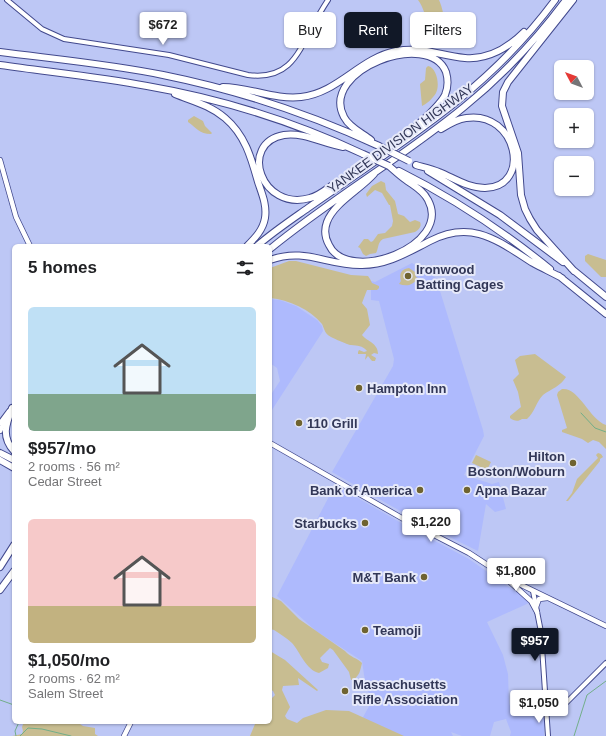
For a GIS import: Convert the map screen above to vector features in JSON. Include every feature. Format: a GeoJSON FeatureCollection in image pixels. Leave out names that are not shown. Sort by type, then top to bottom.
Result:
{"type":"FeatureCollection","features":[{"type":"Feature","properties":{"kind":"highway","name":"YANKEE DIVISION HIGHWAY"},"geometry":{"type":"LineString","coordinates":[[272,246],[325,206],[464,107],[496,79],[534,40],[566,0]]}},
{"type":"Feature","properties":{"kind":"highway"},"geometry":{"type":"LineString","coordinates":[[573,0],[508,82],[503,92],[502,103],[505,117],[518,153],[521,195],[528,215],[540,233],[558,251],[574,271]]}},
{"type":"Feature","properties":{"kind":"highway","name":"YANKEE DIVISION HIGHWAY"},"geometry":{"type":"LineString","coordinates":[[260,244],[432,120],[475,86],[515,47],[554,2]]}},
{"type":"Feature","properties":{"kind":"highway"},"geometry":{"type":"LineString","coordinates":[[212,86],[235,87],[282,96],[301,97],[323,91],[371,60],[396,51],[426,50],[465,58],[488,56],[512,43],[554,2]]}},
{"type":"Feature","properties":{"kind":"highway"},"geometry":{"type":"LineString","coordinates":[[0,52],[137,70],[212,86],[262,100],[303,114],[470,186],[486,188],[497,185],[507,178],[513,169],[514,159],[510,143],[502,130],[492,122],[480,118],[467,118],[459,120],[415,143]]}},
{"type":"Feature","properties":{"kind":"highway"},"geometry":{"type":"LineString","coordinates":[[379,146],[353,127],[344,117],[340,101],[341,93],[345,86],[351,78],[365,68],[385,58],[413,54],[428,55],[434,58],[442,66],[446,74],[447,87],[444,97],[436,107],[387,153]]}},
{"type":"Feature","properties":{"kind":"highway"},"geometry":{"type":"LineString","coordinates":[[0,65],[162,88],[265,115],[352,148],[438,192],[484,221],[529,252],[606,314]]}},
{"type":"Feature","properties":{"kind":"highway"},"geometry":{"type":"LineString","coordinates":[[162,88],[208,107],[219,114],[233,126],[245,142],[251,156],[262,194],[265,211],[261,228],[249,244]]}},
{"type":"Feature","properties":{"kind":"highway"},"geometry":{"type":"LineString","coordinates":[[351,177],[314,197],[303,200],[292,200],[279,195],[270,189],[262,179],[259,164],[261,153],[266,145],[272,139],[282,135],[299,136],[333,146],[352,148]]}},
{"type":"Feature","properties":{"kind":"highway"},"geometry":{"type":"LineString","coordinates":[[416,164],[490,208],[530,236],[606,297]]}},
{"type":"Feature","properties":{"kind":"highway"},"geometry":{"type":"LineString","coordinates":[[381,167],[368,181],[337,208],[327,221],[325,230],[327,241],[332,251],[341,258],[349,261],[363,261],[388,257],[411,246],[429,229],[432,209],[428,200],[419,189],[396,170]]}},
{"type":"Feature","properties":{"kind":"highway"},"geometry":{"type":"LineString","coordinates":[[272,260],[296,255],[347,265],[371,265],[390,261],[441,236],[456,232],[467,232],[480,234],[495,239],[562,278]]}},
{"type":"Feature","properties":{"kind":"highway"},"geometry":{"type":"LineString","coordinates":[[12,408],[5,433],[7,442],[12,448]]}},
{"type":"Feature","properties":{"kind":"highway"},"geometry":{"type":"LineString","coordinates":[[0,452],[12,459]]}},
{"type":"Feature","properties":{"kind":"highway"},"geometry":{"type":"LineString","coordinates":[[0,460],[12,467]]}},
{"type":"Feature","properties":{"kind":"highway"},"geometry":{"type":"LineString","coordinates":[[0,466],[12,468]]}},
{"type":"Feature","properties":{"kind":"highway"},"geometry":{"type":"LineString","coordinates":[[0,567],[12,548]]}},
{"type":"Feature","properties":{"kind":"highway"},"geometry":{"type":"LineString","coordinates":[[0,572],[12,555]]}},
{"type":"Feature","properties":{"kind":"highway"},"geometry":{"type":"LineString","coordinates":[[0,591],[12,574]]}},
{"type":"Feature","properties":{"kind":"highway"},"geometry":{"type":"LineString","coordinates":[[0,591],[12,577]]}},
{"type":"Feature","properties":{"kind":"main road"},"geometry":{"type":"LineString","coordinates":[[0,160],[17,221],[29,244]]}},
{"type":"Feature","properties":{"kind":"main road"},"geometry":{"type":"LineString","coordinates":[[0,431],[12,407]]}},
{"type":"Feature","properties":{"kind":"main road"},"geometry":{"type":"LineString","coordinates":[[272,446],[407,521],[469,553],[504,576],[606,626]]}},
{"type":"Feature","properties":{"kind":"main road"},"geometry":{"type":"LineString","coordinates":[[504,576],[531,601],[537,609]]}},
{"type":"Feature","properties":{"kind":"main road"},"geometry":{"type":"LineString","coordinates":[[537,609],[540,599],[548,598]]}},
{"type":"Feature","properties":{"kind":"main road"},"geometry":{"type":"LineString","coordinates":[[124,736],[130,724]]}},
{"type":"Feature","properties":{"kind":"street"},"geometry":{"type":"LineString","coordinates":[[7,0],[42,29],[64,39],[169,55],[248,75],[258,76],[268,75],[278,71],[293,61],[303,47],[317,17],[328,0]]}},
{"type":"Feature","properties":{"kind":"street"},"geometry":{"type":"LineString","coordinates":[[0,423],[12,406]]}},
{"type":"Feature","properties":{"kind":"street"},"geometry":{"type":"LineString","coordinates":[[533,591],[542,645],[548,736]]}},
{"type":"Feature","properties":{"kind":"street"},"geometry":{"type":"LineString","coordinates":[[547,711],[558,708],[564,704],[606,663]]}},
{"type":"Feature","properties":{"kind":"shaded area"},"geometry":{"type":"Polygon","coordinates":[[[418,0],[439,0],[443,12],[424,12],[418,0]]]}},
{"type":"Feature","properties":{"kind":"shaded area"},"geometry":{"type":"Polygon","coordinates":[[[428,66],[431,67],[436,73],[438,86],[432,99],[422,106],[420,84],[425,80],[426,68],[428,66]]]}},
{"type":"Feature","properties":{"kind":"shaded area"},"geometry":{"type":"Polygon","coordinates":[[[194,116],[203,121],[205,126],[212,133],[211,134],[201,132],[188,122],[188,120],[194,116]]]}},
{"type":"Feature","properties":{"kind":"shaded area"},"geometry":{"type":"Polygon","coordinates":[[[381,181],[385,183],[386,190],[395,201],[398,214],[404,216],[410,222],[415,220],[421,223],[419,229],[415,232],[383,239],[379,244],[376,253],[366,256],[358,247],[364,239],[368,239],[371,242],[373,241],[378,234],[385,233],[392,226],[393,221],[390,205],[382,193],[375,190],[367,197],[366,194],[372,186],[381,181]]]}},
{"type":"Feature","properties":{"kind":"shaded area"},"geometry":{"type":"Polygon","coordinates":[[[588,254],[606,260],[606,277],[601,277],[585,261],[585,256],[588,254]]]}},
{"type":"Feature","properties":{"kind":"shaded area"},"geometry":{"type":"Polygon","coordinates":[[[289,261],[296,261],[351,275],[368,276],[372,283],[379,286],[377,290],[367,290],[362,303],[367,309],[370,325],[362,335],[378,350],[378,354],[374,353],[371,355],[376,358],[375,361],[372,361],[368,356],[365,360],[366,354],[358,354],[359,350],[364,352],[367,351],[360,346],[346,344],[328,335],[322,324],[317,319],[299,306],[272,298],[272,267],[289,261]]]}},
{"type":"Feature","properties":{"kind":"shaded area"},"geometry":{"type":"Polygon","coordinates":[[[412,263],[436,278],[483,430],[484,436],[464,475],[492,484],[499,482],[506,509],[495,512],[486,504],[478,551],[423,524],[332,472],[393,366],[394,359],[379,301],[371,300],[371,281],[375,282],[412,263]]]}},
{"type":"Feature","properties":{"kind":"shaded area","name":"Ironwood Batting Cages"},"geometry":{"type":"Polygon","coordinates":[[[409,268],[415,272],[416,277],[418,278],[410,285],[399,284],[401,281],[401,272],[404,269],[409,268]]]}},
{"type":"Feature","properties":{"kind":"shaded area"},"geometry":{"type":"Polygon","coordinates":[[[272,299],[280,300],[296,306],[317,320],[322,326],[323,331],[272,410],[272,393],[280,381],[277,368],[272,364],[272,299]]]}},
{"type":"Feature","properties":{"kind":"shaded area"},"geometry":{"type":"Polygon","coordinates":[[[535,354],[566,377],[559,385],[543,395],[527,419],[518,421],[514,420],[510,418],[510,416],[521,407],[518,392],[513,380],[519,374],[515,360],[520,356],[535,354]]]}},
{"type":"Feature","properties":{"kind":"shaded area"},"geometry":{"type":"Polygon","coordinates":[[[562,389],[574,393],[594,417],[606,425],[606,449],[599,442],[593,440],[588,443],[582,439],[562,432],[562,430],[567,428],[557,395],[562,389]]]}},
{"type":"Feature","properties":{"kind":"shaded area"},"geometry":{"type":"Polygon","coordinates":[[[598,453],[603,457],[568,501],[566,501],[572,493],[577,479],[598,458],[596,455],[598,453]]]}},
{"type":"Feature","properties":{"kind":"shaded area"},"geometry":{"type":"Polygon","coordinates":[[[476,455],[491,462],[487,470],[472,463],[476,455]]]}},
{"type":"Feature","properties":{"kind":"shaded area"},"geometry":{"type":"Polygon","coordinates":[[[335,485],[403,524],[469,559],[519,594],[529,603],[487,622],[503,655],[508,674],[509,703],[513,715],[523,711],[544,707],[544,736],[510,736],[511,732],[506,719],[494,722],[490,736],[462,736],[451,732],[453,736],[398,736],[362,719],[373,699],[366,688],[362,661],[316,631],[277,596],[335,485]]]}},
{"type":"Feature","properties":{"kind":"shaded area"},"geometry":{"type":"Polygon","coordinates":[[[272,597],[281,601],[299,619],[362,663],[359,673],[353,680],[351,680],[349,672],[330,648],[320,658],[322,662],[329,664],[328,668],[319,673],[314,671],[307,665],[292,643],[272,630],[272,597]]]}},
{"type":"Feature","properties":{"kind":"shaded area"},"geometry":{"type":"Polygon","coordinates":[[[272,652],[285,660],[318,690],[317,691],[298,678],[299,685],[283,686],[282,690],[290,707],[285,716],[287,719],[297,723],[303,718],[326,710],[349,711],[404,736],[250,736],[255,724],[272,724],[272,698],[275,695],[273,691],[272,652]]]}},
{"type":"Feature","properties":{"kind":"shaded area"},"geometry":{"type":"Polygon","coordinates":[[[23,724],[80,724],[95,728],[95,734],[98,736],[12,736],[22,734],[23,724]]]}},
{"type":"Feature","properties":{"kind":"waterway"},"geometry":{"type":"LineString","coordinates":[[581,413],[595,428],[606,432]]}},
{"type":"Feature","properties":{"kind":"waterway"},"geometry":{"type":"LineString","coordinates":[[574,736],[587,695],[606,681]]}},
{"type":"Feature","properties":{"kind":"waterway"},"geometry":{"type":"LineString","coordinates":[[0,700],[12,704]]}},
{"type":"Feature","properties":{"kind":"waterway"},"geometry":{"type":"LineString","coordinates":[[16,736],[15,731],[18,724]]}},
{"type":"Feature","properties":{"kind":"waterway"},"geometry":{"type":"LineString","coordinates":[[20,736],[28,728],[42,729],[71,736]]}},
{"type":"Feature","properties":{"kind":"place","name":"Ironwood Batting Cages"},"geometry":{"type":"Point","coordinates":[408,276]}},
{"type":"Feature","properties":{"kind":"place","name":"Hampton Inn"},"geometry":{"type":"Point","coordinates":[359,388]}},
{"type":"Feature","properties":{"kind":"place","name":"110 Grill"},"geometry":{"type":"Point","coordinates":[299,423]}},
{"type":"Feature","properties":{"kind":"place","name":"Hilton Boston/Woburn"},"geometry":{"type":"Point","coordinates":[573,463]}},
{"type":"Feature","properties":{"kind":"place","name":"Bank of America"},"geometry":{"type":"Point","coordinates":[420,490]}},
{"type":"Feature","properties":{"kind":"place","name":"Apna Bazar"},"geometry":{"type":"Point","coordinates":[467,490]}},
{"type":"Feature","properties":{"kind":"place","name":"Starbucks"},"geometry":{"type":"Point","coordinates":[365,523]}},
{"type":"Feature","properties":{"kind":"place","name":"M&T Bank"},"geometry":{"type":"Point","coordinates":[424,577]}},
{"type":"Feature","properties":{"kind":"place","name":"Teamoji"},"geometry":{"type":"Point","coordinates":[365,630]}},
{"type":"Feature","properties":{"kind":"place","name":"Massachusetts Rifle Association"},"geometry":{"type":"Point","coordinates":[345,691]}}]}
